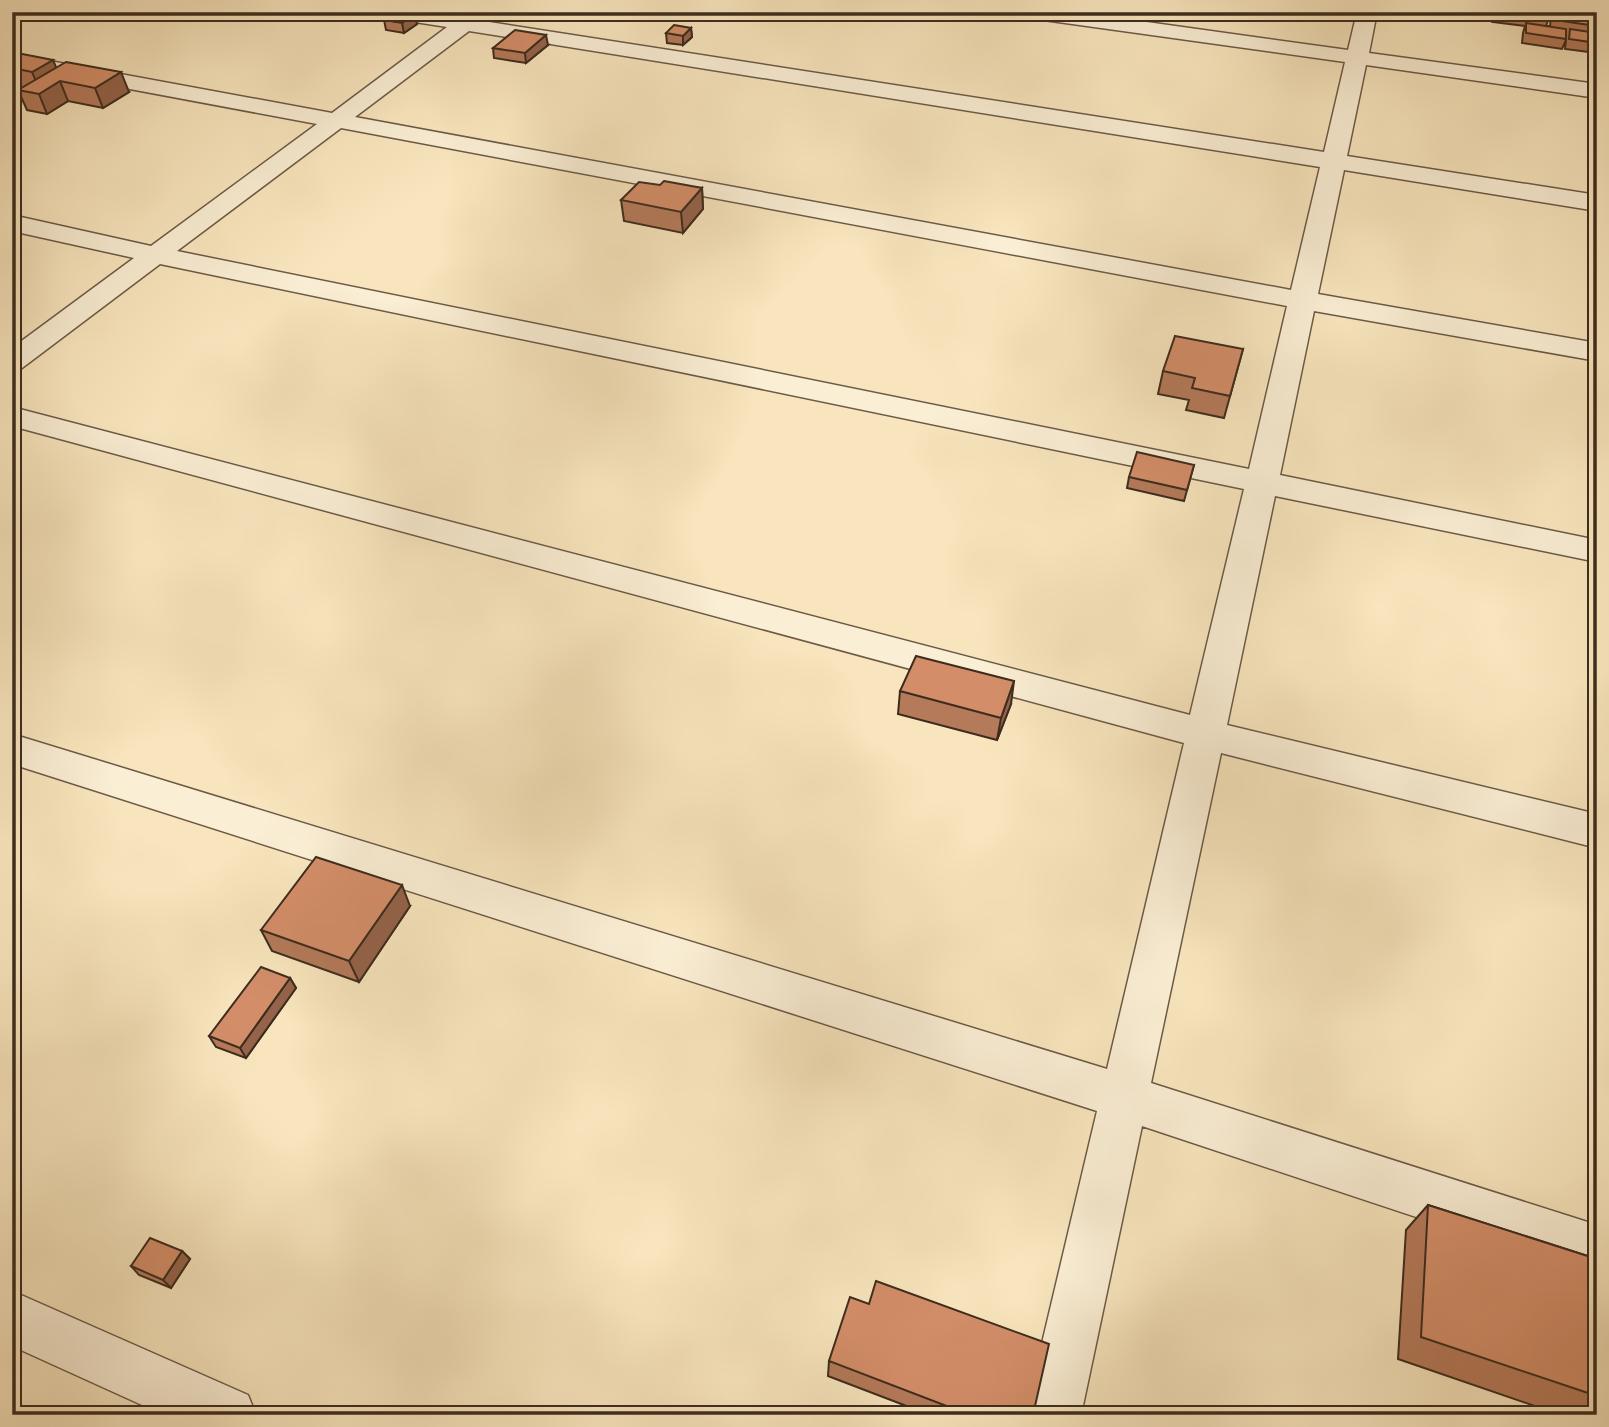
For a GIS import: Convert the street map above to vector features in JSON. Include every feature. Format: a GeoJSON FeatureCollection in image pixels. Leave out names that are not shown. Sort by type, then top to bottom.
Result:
{"type":"FeatureCollection","features":[{"type":"Feature","properties":{"kind":"street"},"geometry":{"type":"LineString","coordinates":[[389,12],[473,18],[1597,203]]}},
{"type":"Feature","properties":{"kind":"street"},"geometry":{"type":"LineString","coordinates":[[1029,12],[1597,91]]}},
{"type":"Feature","properties":{"kind":"street"},"geometry":{"type":"LineString","coordinates":[[1053,1415],[1367,12]]}},
{"type":"Feature","properties":{"kind":"street"},"geometry":{"type":"LineString","coordinates":[[12,362],[473,18]]}},
{"type":"Feature","properties":{"kind":"street"},"geometry":{"type":"LineString","coordinates":[[12,60],[1302,300],[1597,352]]}},
{"type":"Feature","properties":{"kind":"street"},"geometry":{"type":"LineString","coordinates":[[12,223],[155,255],[1597,551]]}},
{"type":"Feature","properties":{"kind":"street"},"geometry":{"type":"LineString","coordinates":[[12,416],[1205,734],[1597,831]]}},
{"type":"Feature","properties":{"kind":"street"},"geometry":{"type":"LineString","coordinates":[[12,749],[1124,1097],[1597,1251]]}},
{"type":"Feature","properties":{"kind":"street"},"geometry":{"type":"LineString","coordinates":[[12,1318],[228,1415]]}},
{"type":"Feature","properties":{"kind":"building"},"geometry":{"type":"Polygon","coordinates":[[[395,12],[415,14],[402,23],[384,20],[395,12]]]}},
{"type":"Feature","properties":{"kind":"building"},"geometry":{"type":"Polygon","coordinates":[[[1554,12],[1597,13],[1597,26],[1554,20],[1554,12]]]}},
{"type":"Feature","properties":{"kind":"building"},"geometry":{"type":"Polygon","coordinates":[[[1526,23],[1566,29],[1566,39],[1526,33],[1526,23]]]}},
{"type":"Feature","properties":{"kind":"building"},"geometry":{"type":"Polygon","coordinates":[[[674,25],[691,28],[683,36],[666,33],[674,25]]]}},
{"type":"Feature","properties":{"kind":"building"},"geometry":{"type":"Polygon","coordinates":[[[1570,29],[1597,33],[1597,43],[1569,39],[1570,29]]]}},
{"type":"Feature","properties":{"kind":"building"},"geometry":{"type":"Polygon","coordinates":[[[515,30],[546,35],[525,53],[493,48],[515,30]]]}},
{"type":"Feature","properties":{"kind":"building"},"geometry":{"type":"Polygon","coordinates":[[[12,52],[53,60],[32,72],[12,68],[12,52]]]}},
{"type":"Feature","properties":{"kind":"building"},"geometry":{"type":"Polygon","coordinates":[[[66,62],[121,72],[95,88],[60,81],[39,94],[18,90],[66,62]]]}},
{"type":"Feature","properties":{"kind":"building"},"geometry":{"type":"Polygon","coordinates":[[[664,181],[702,188],[681,212],[621,200],[639,182],[660,185],[664,181]]]}},
{"type":"Feature","properties":{"kind":"building"},"geometry":{"type":"Polygon","coordinates":[[[1175,336],[1243,349],[1230,396],[1192,388],[1195,378],[1163,371],[1175,336]]]}},
{"type":"Feature","properties":{"kind":"building"},"geometry":{"type":"Polygon","coordinates":[[[1137,452],[1194,465],[1187,490],[1129,477],[1137,452]]]}},
{"type":"Feature","properties":{"kind":"building"},"geometry":{"type":"Polygon","coordinates":[[[916,656],[1014,681],[1001,718],[900,691],[916,656]]]}},
{"type":"Feature","properties":{"kind":"building"},"geometry":{"type":"Polygon","coordinates":[[[316,857],[402,885],[349,961],[261,930],[316,857]]]}},
{"type":"Feature","properties":{"kind":"building"},"geometry":{"type":"Polygon","coordinates":[[[261,967],[290,978],[240,1048],[209,1036],[261,967]]]}},
{"type":"Feature","properties":{"kind":"building"},"geometry":{"type":"Polygon","coordinates":[[[1428,1205],[1597,1259],[1597,1396],[1421,1337],[1428,1205]]]}},
{"type":"Feature","properties":{"kind":"building"},"geometry":{"type":"Polygon","coordinates":[[[150,1238],[182,1251],[163,1280],[131,1266],[150,1238]]]}},
{"type":"Feature","properties":{"kind":"building"},"geometry":{"type":"Polygon","coordinates":[[[876,1281],[1049,1344],[1033,1415],[970,1415],[829,1361],[850,1297],[869,1304],[876,1281]]]}}]}
